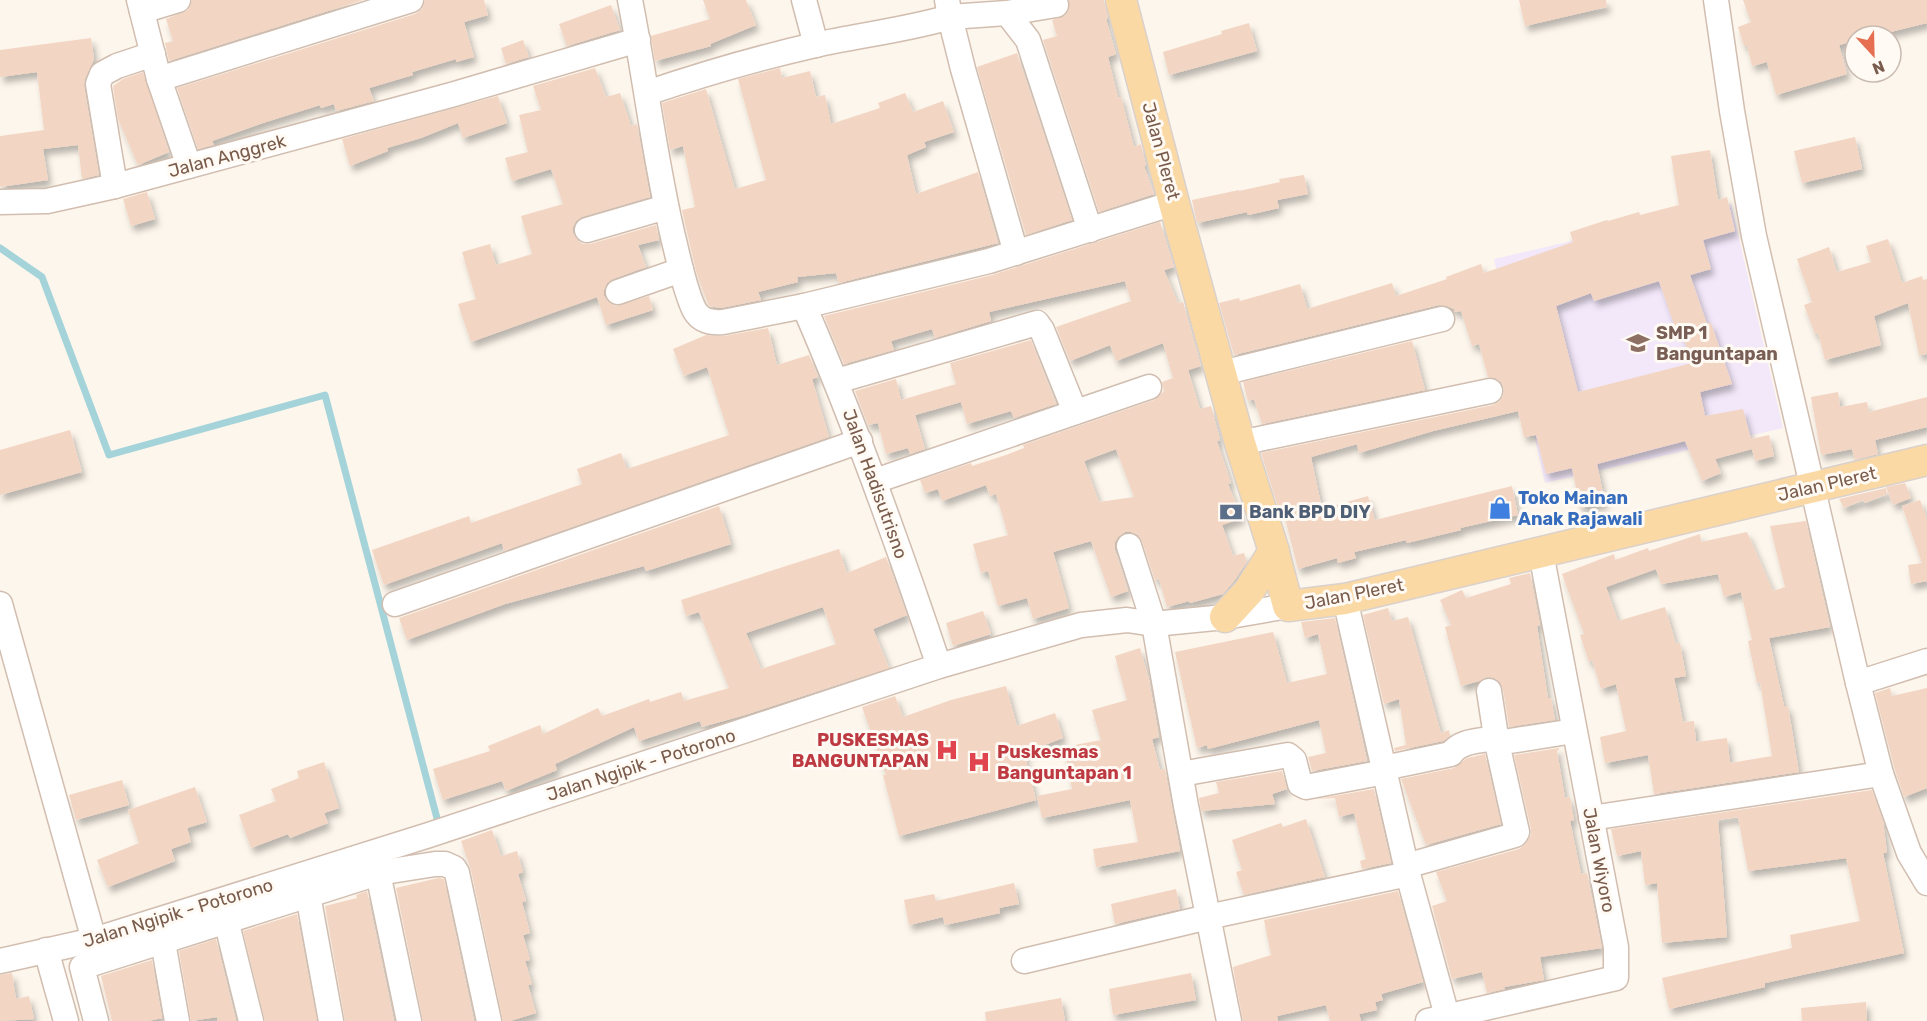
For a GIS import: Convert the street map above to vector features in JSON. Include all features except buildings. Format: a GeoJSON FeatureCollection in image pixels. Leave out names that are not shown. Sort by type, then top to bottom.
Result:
{"type":"FeatureCollection","features":[{"type":"Feature","properties":{"kind":"main road","name":"Jalan Pleret"},"geometry":{"type":"LineString","coordinates":[[1121,0],[1240,443],[1274,551],[1288,606],[1345,599],[1927,460]]}},
{"type":"Feature","properties":{"kind":"main road"},"geometry":{"type":"LineString","coordinates":[[1225,617],[1249,591],[1274,551]]}},
{"type":"Feature","properties":{"kind":"street"},"geometry":{"type":"LineString","coordinates":[[178,0],[141,5],[159,79],[189,166]]}},
{"type":"Feature","properties":{"kind":"street"},"geometry":{"type":"LineString","coordinates":[[159,79],[411,0]]}},
{"type":"Feature","properties":{"kind":"street"},"geometry":{"type":"LineString","coordinates":[[630,0],[666,207],[681,270],[695,311],[704,320],[714,323],[723,322],[804,306],[1016,253],[1174,203]]}},
{"type":"Feature","properties":{"kind":"street"},"geometry":{"type":"LineString","coordinates":[[804,0],[816,45]]}},
{"type":"Feature","properties":{"kind":"street"},"geometry":{"type":"LineString","coordinates":[[1716,0],[1732,111],[1754,236],[1858,682],[1881,774],[1918,851],[1927,883]]}},
{"type":"Feature","properties":{"kind":"street"},"geometry":{"type":"LineString","coordinates":[[647,93],[716,70],[816,45],[925,24],[949,8],[1007,13],[1056,5]]}},
{"type":"Feature","properties":{"kind":"street"},"geometry":{"type":"LineString","coordinates":[[949,8],[963,69],[1016,253]]}},
{"type":"Feature","properties":{"kind":"street"},"geometry":{"type":"LineString","coordinates":[[1007,13],[1028,40],[1090,230]]}},
{"type":"Feature","properties":{"kind":"street","name":"Jalan Anggrek"},"geometry":{"type":"LineString","coordinates":[[0,202],[47,201],[115,186],[451,95],[638,40]]}},
{"type":"Feature","properties":{"kind":"street"},"geometry":{"type":"LineString","coordinates":[[115,186],[98,84],[102,74],[117,66],[153,54]]}},
{"type":"Feature","properties":{"kind":"street"},"geometry":{"type":"LineString","coordinates":[[587,231],[666,207]]}},
{"type":"Feature","properties":{"kind":"street"},"geometry":{"type":"LineString","coordinates":[[618,292],[681,270]]}},
{"type":"Feature","properties":{"kind":"street","name":"Jalan Hadisutrisno"},"geometry":{"type":"LineString","coordinates":[[804,306],[837,381],[898,542],[939,666]]}},
{"type":"Feature","properties":{"kind":"street"},"geometry":{"type":"LineString","coordinates":[[1222,373],[1442,319]]}},
{"type":"Feature","properties":{"kind":"street"},"geometry":{"type":"LineString","coordinates":[[837,381],[1037,323],[1042,330],[1075,412]]}},
{"type":"Feature","properties":{"kind":"street"},"geometry":{"type":"LineString","coordinates":[[875,482],[1149,387]]}},
{"type":"Feature","properties":{"kind":"street"},"geometry":{"type":"LineString","coordinates":[[1240,443],[1490,391]]}},
{"type":"Feature","properties":{"kind":"street"},"geometry":{"type":"LineString","coordinates":[[395,604],[860,441]]}},
{"type":"Feature","properties":{"kind":"street"},"geometry":{"type":"LineString","coordinates":[[1129,546],[1154,624],[1229,1021]]}},
{"type":"Feature","properties":{"kind":"street","name":"Jalan Wiyoro"},"geometry":{"type":"LineString","coordinates":[[1437,1018],[1616,978],[1616,947],[1541,553]]}},
{"type":"Feature","properties":{"kind":"street"},"geometry":{"type":"LineString","coordinates":[[1345,599],[1407,870],[1437,1018]]}},
{"type":"Feature","properties":{"kind":"street"},"geometry":{"type":"LineString","coordinates":[[0,604],[94,940]]}},
{"type":"Feature","properties":{"kind":"street","name":"Jalan Ngipik - Potorono"},"geometry":{"type":"LineString","coordinates":[[0,961],[94,940],[305,885],[939,666],[1081,626],[1126,620],[1154,624],[1225,617],[1288,606]]}},
{"type":"Feature","properties":{"kind":"street"},"geometry":{"type":"LineString","coordinates":[[1858,682],[1927,661]]}},
{"type":"Feature","properties":{"kind":"street"},"geometry":{"type":"LineString","coordinates":[[1024,961],[1407,870],[1515,835],[1489,691]]}},
{"type":"Feature","properties":{"kind":"street"},"geometry":{"type":"LineString","coordinates":[[1181,774],[1288,755],[1294,760],[1300,784],[1306,787],[1451,754],[1461,744],[1574,731]]}},
{"type":"Feature","properties":{"kind":"street"},"geometry":{"type":"LineString","coordinates":[[1591,818],[1881,774]]}},
{"type":"Feature","properties":{"kind":"street"},"geometry":{"type":"LineString","coordinates":[[96,1021],[82,967],[226,920],[305,885],[445,864],[454,868],[457,873],[489,1021]]}},
{"type":"Feature","properties":{"kind":"street"},"geometry":{"type":"LineString","coordinates":[[378,873],[409,1021]]}},
{"type":"Feature","properties":{"kind":"street"},"geometry":{"type":"LineString","coordinates":[[305,885],[332,1021]]}},
{"type":"Feature","properties":{"kind":"street"},"geometry":{"type":"LineString","coordinates":[[226,920],[251,1021]]}},
{"type":"Feature","properties":{"kind":"street"},"geometry":{"type":"LineString","coordinates":[[163,942],[177,1021]]}},
{"type":"Feature","properties":{"kind":"street"},"geometry":{"type":"LineString","coordinates":[[46,950],[66,1021]]}},
{"type":"Feature","properties":{"kind":"shaded area","name":"SMP 1 Banguntapan"},"geometry":{"type":"Polygon","coordinates":[[[1731,204],[1783,428],[1545,483],[1494,259],[1731,204]]]}},
{"type":"Feature","properties":{"kind":"waterway"},"geometry":{"type":"LineString","coordinates":[[0,248],[42,277],[109,455],[325,395],[438,822]]}},
{"type":"Feature","properties":{"kind":"place","name":"SMP 1 Banguntapan"},"geometry":{"type":"Point","coordinates":[1638,343]}},
{"type":"Feature","properties":{"kind":"place","name":"Toko Mainan Anak Rajawali"},"geometry":{"type":"Point","coordinates":[1500,508]}},
{"type":"Feature","properties":{"kind":"place","name":"Bank BPD DIY"},"geometry":{"type":"Point","coordinates":[1231,512]}},
{"type":"Feature","properties":{"kind":"place","name":"PUSKESMAS BANGUNTAPAN"},"geometry":{"type":"Point","coordinates":[947,750]}},
{"type":"Feature","properties":{"kind":"place","name":"Puskesmas Banguntapan 1"},"geometry":{"type":"Point","coordinates":[979,762]}}]}
